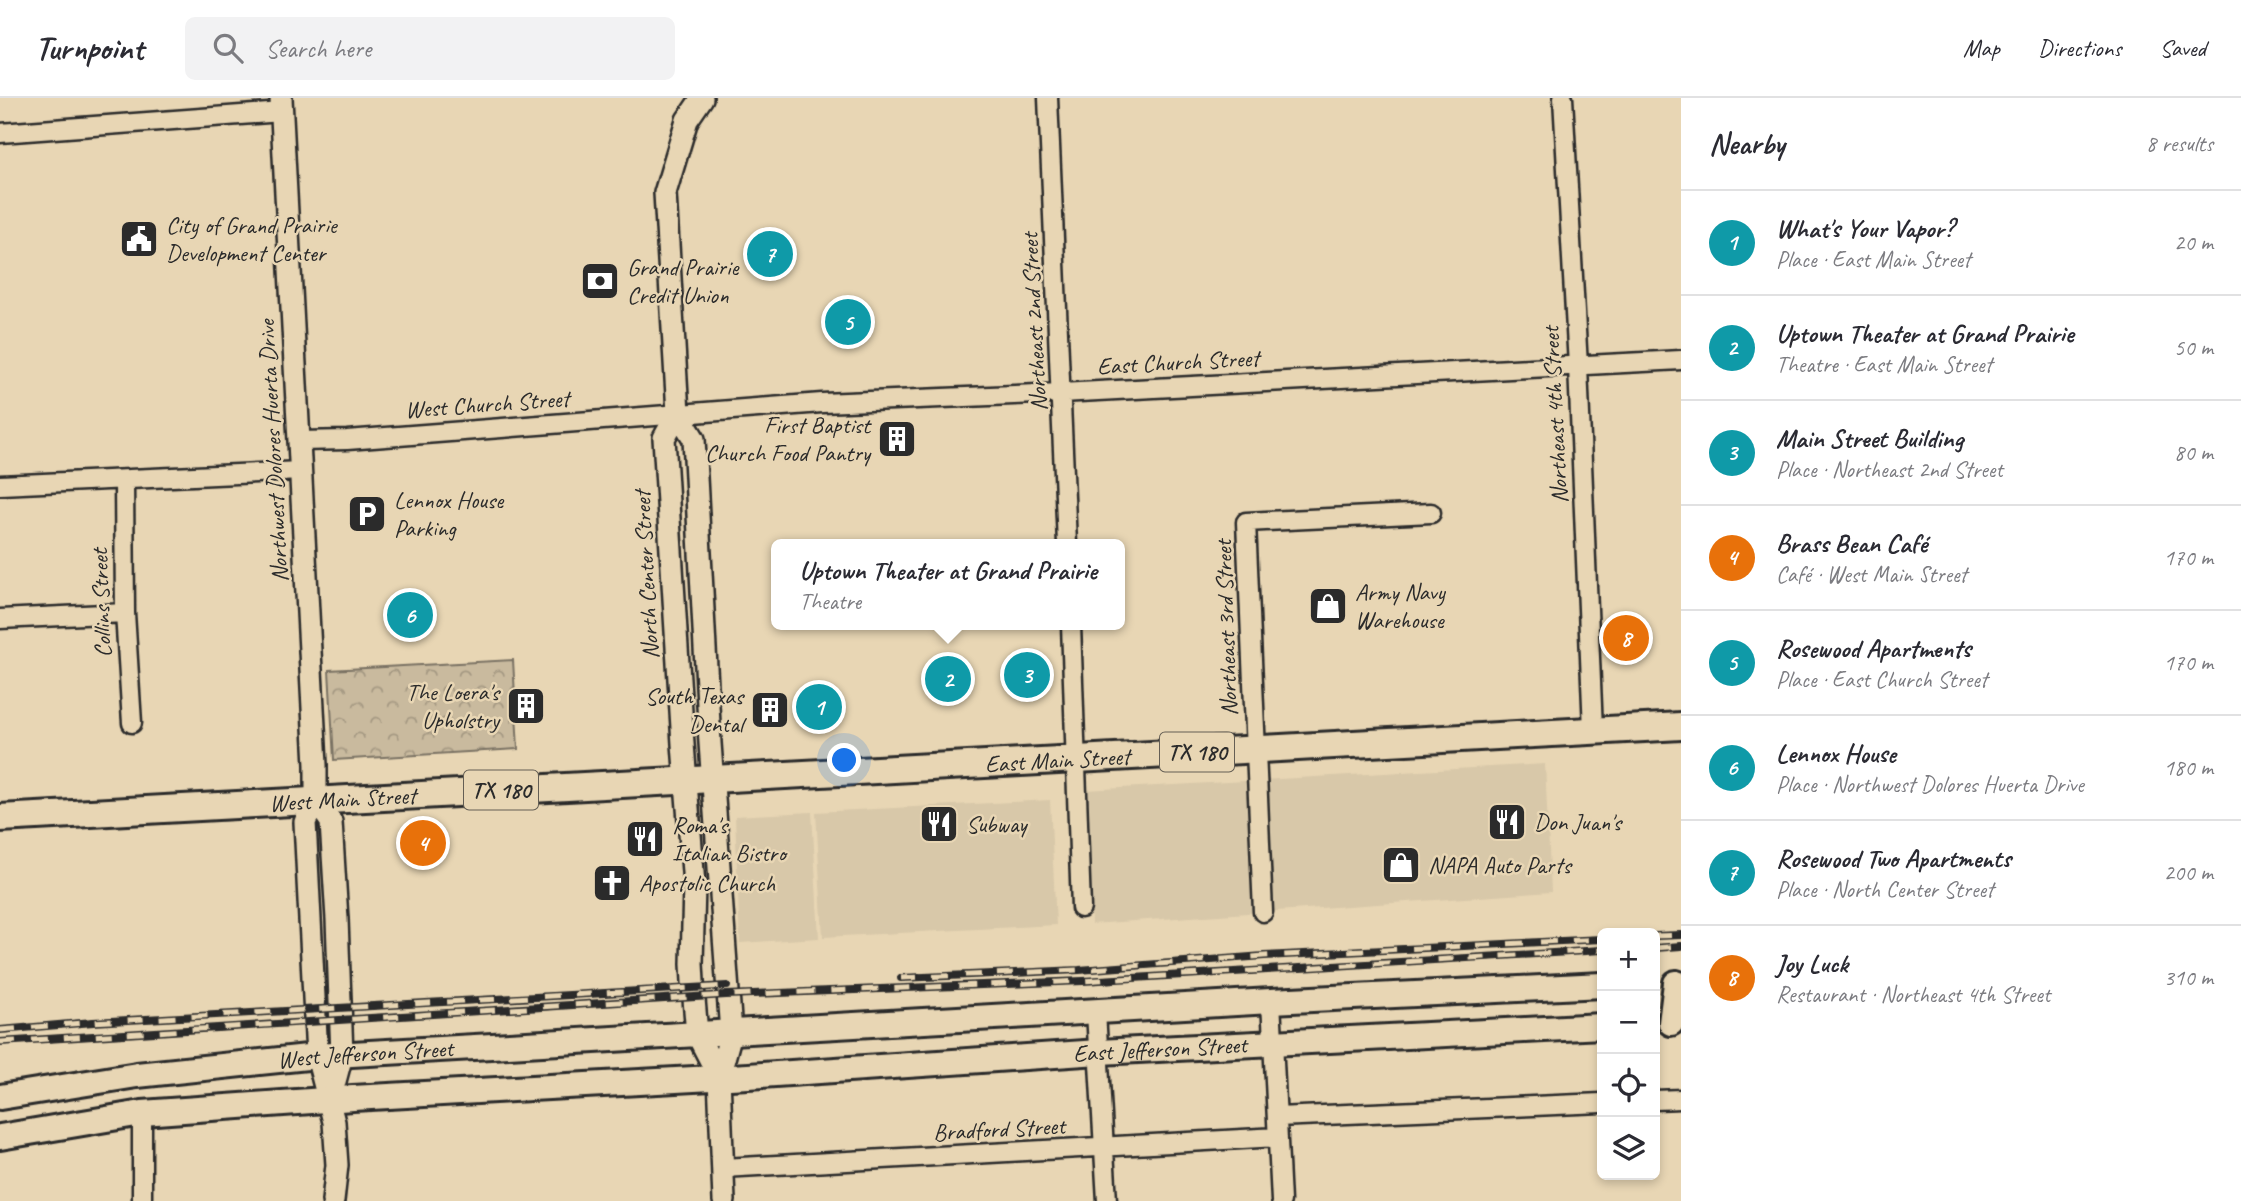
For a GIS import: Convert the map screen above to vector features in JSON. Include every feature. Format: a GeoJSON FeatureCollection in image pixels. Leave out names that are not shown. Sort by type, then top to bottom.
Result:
{"type":"FeatureCollection","features":[{"type":"Feature","properties":{"kind":"main road","name":"East Main Street"},"geometry":{"type":"LineString","coordinates":[[685,779],[1681,726]]}},
{"type":"Feature","properties":{"kind":"main road","name":"West Main Street"},"geometry":{"type":"LineString","coordinates":[[0,818],[685,779]]}},
{"type":"Feature","properties":{"kind":"main road"},"geometry":{"type":"LineString","coordinates":[[1669,1023],[1671,983]]}},
{"type":"Feature","properties":{"kind":"main road","name":"East Jefferson Street"},"geometry":{"type":"LineString","coordinates":[[731,1033],[1271,1001],[1597,985]]}},
{"type":"Feature","properties":{"kind":"main road"},"geometry":{"type":"LineString","coordinates":[[1528,989],[1530,1028]]}},
{"type":"Feature","properties":{"kind":"main road"},"geometry":{"type":"LineString","coordinates":[[1388,995],[1390,1037]]}},
{"type":"Feature","properties":{"kind":"main road","name":"East Jefferson Street"},"geometry":{"type":"LineString","coordinates":[[719,1077],[1099,1052],[1597,1026]]}},
{"type":"Feature","properties":{"kind":"main road","name":"West Jefferson Street"},"geometry":{"type":"LineString","coordinates":[[0,1097],[137,1075],[330,1056],[731,1033]]}},
{"type":"Feature","properties":{"kind":"main road","name":"West Jefferson Street"},"geometry":{"type":"LineString","coordinates":[[0,1137],[142,1113],[719,1077]]}},
{"type":"Feature","properties":{"kind":"street","name":"North Center Street"},"geometry":{"type":"LineString","coordinates":[[702,98],[687,120],[665,192],[678,413],[694,439],[713,778],[731,1033],[719,1077]]}},
{"type":"Feature","properties":{"kind":"street","name":"Northeast 2nd Street"},"geometry":{"type":"LineString","coordinates":[[1048,98],[1067,539]]}},
{"type":"Feature","properties":{"kind":"street","name":"Northeast 4th Street"},"geometry":{"type":"LineString","coordinates":[[1563,98],[1578,366],[1593,730]]}},
{"type":"Feature","properties":{"kind":"street"},"geometry":{"type":"LineString","coordinates":[[0,133],[282,105]]}},
{"type":"Feature","properties":{"kind":"street","name":"Northwest Dolores Huerta Drive"},"geometry":{"type":"LineString","coordinates":[[282,105],[316,801]]}},
{"type":"Feature","properties":{"kind":"street","name":"East Church Street"},"geometry":{"type":"LineString","coordinates":[[678,413],[822,403],[1681,360]]}},
{"type":"Feature","properties":{"kind":"street","name":"North Center Street"},"geometry":{"type":"LineString","coordinates":[[678,413],[664,438],[694,885],[692,964],[697,1034]]}},
{"type":"Feature","properties":{"kind":"street","name":"West Church Street"},"geometry":{"type":"LineString","coordinates":[[300,441],[347,440],[678,413]]}},
{"type":"Feature","properties":{"kind":"street"},"geometry":{"type":"LineString","coordinates":[[0,485],[300,471]]}},
{"type":"Feature","properties":{"kind":"street","name":"Collins Street"},"geometry":{"type":"LineString","coordinates":[[124,480],[125,613],[132,723]]}},
{"type":"Feature","properties":{"kind":"street","name":"Northeast 3rd Street"},"geometry":{"type":"LineString","coordinates":[[1255,749],[1246,522],[1431,513]]}},
{"type":"Feature","properties":{"kind":"street"},"geometry":{"type":"LineString","coordinates":[[0,619],[125,613]]}},
{"type":"Feature","properties":{"kind":"street"},"geometry":{"type":"LineString","coordinates":[[1071,630],[1081,908]]}},
{"type":"Feature","properties":{"kind":"street"},"geometry":{"type":"LineString","coordinates":[[1255,749],[1263,912]]}},
{"type":"Feature","properties":{"kind":"street"},"geometry":{"type":"LineString","coordinates":[[316,801],[305,822],[330,1056],[330,1100],[337,1165],[333,1201]]}},
{"type":"Feature","properties":{"kind":"street"},"geometry":{"type":"LineString","coordinates":[[1271,1001],[1281,1201]]}},
{"type":"Feature","properties":{"kind":"street"},"geometry":{"type":"LineString","coordinates":[[1096,1012],[1107,1201]]}},
{"type":"Feature","properties":{"kind":"street"},"geometry":{"type":"LineString","coordinates":[[697,1034],[719,1077],[724,1201]]}},
{"type":"Feature","properties":{"kind":"street"},"geometry":{"type":"LineString","coordinates":[[1660,1100],[1681,1099]]}},
{"type":"Feature","properties":{"kind":"street"},"geometry":{"type":"LineString","coordinates":[[1277,1117],[1597,1103]]}},
{"type":"Feature","properties":{"kind":"street"},"geometry":{"type":"LineString","coordinates":[[142,1113],[142,1201]]}},
{"type":"Feature","properties":{"kind":"street","name":"Bradford Street"},"geometry":{"type":"LineString","coordinates":[[723,1168],[1278,1137]]}},
{"type":"Feature","properties":{"kind":"shaded area"},"geometry":{"type":"Polygon","coordinates":[[[1545,764],[1551,892],[1091,924],[1086,790],[1545,764]]]}},
{"type":"Feature","properties":{"kind":"shaded area"},"geometry":{"type":"Polygon","coordinates":[[[1050,800],[1056,925],[823,937],[816,812],[1050,800]]]}},
{"type":"Feature","properties":{"kind":"shaded area"},"geometry":{"type":"Polygon","coordinates":[[[812,812],[819,938],[740,943],[735,816],[812,812]]]}},
{"type":"Feature","properties":{"kind":"green space"},"geometry":{"type":"Polygon","coordinates":[[[513,660],[518,749],[334,760],[329,670],[513,660]]]}},
{"type":"Feature","properties":{"kind":"railway"},"geometry":{"type":"LineString","coordinates":[[1660,936],[1681,935]]}},
{"type":"Feature","properties":{"kind":"railway"},"geometry":{"type":"LineString","coordinates":[[901,978],[1597,939]]}},
{"type":"Feature","properties":{"kind":"railway"},"geometry":{"type":"LineString","coordinates":[[1660,948],[1681,946]]}},
{"type":"Feature","properties":{"kind":"railway"},"geometry":{"type":"LineString","coordinates":[[0,1042],[726,995],[1083,981],[1597,950]]}},
{"type":"Feature","properties":{"kind":"railway"},"geometry":{"type":"LineString","coordinates":[[0,1030],[93,1022],[727,986]]}},
{"type":"Feature","properties":{"kind":"place","name":"City of Grand Prairie Development Center"},"geometry":{"type":"Point","coordinates":[139,239]}},
{"type":"Feature","properties":{"kind":"place","name":"Rosewood Two Apartments"},"geometry":{"type":"Point","coordinates":[770,254]}},
{"type":"Feature","properties":{"kind":"place","name":"Grand Prairie Credit Union"},"geometry":{"type":"Point","coordinates":[600,281]}},
{"type":"Feature","properties":{"kind":"place","name":"Rosewood Apartments"},"geometry":{"type":"Point","coordinates":[848,322]}},
{"type":"Feature","properties":{"kind":"place","name":"First Baptist Church Food Pantry"},"geometry":{"type":"Point","coordinates":[897,439]}},
{"type":"Feature","properties":{"kind":"place","name":"Lennox House Parking"},"geometry":{"type":"Point","coordinates":[367,514]}},
{"type":"Feature","properties":{"kind":"place","name":"Army Navy Warehouse"},"geometry":{"type":"Point","coordinates":[1328,606]}},
{"type":"Feature","properties":{"kind":"place","name":"Lennox House"},"geometry":{"type":"Point","coordinates":[410,615]}},
{"type":"Feature","properties":{"kind":"place","name":"Joy Luck"},"geometry":{"type":"Point","coordinates":[1626,638]}},
{"type":"Feature","properties":{"kind":"place","name":"Main Street Building"},"geometry":{"type":"Point","coordinates":[1027,675]}},
{"type":"Feature","properties":{"kind":"place","name":"Uptown Theater at Grand Prairie"},"geometry":{"type":"Point","coordinates":[948,679]}},
{"type":"Feature","properties":{"kind":"place","name":"The Loera's Upholstry"},"geometry":{"type":"Point","coordinates":[526,706]}},
{"type":"Feature","properties":{"kind":"place","name":"What's Your Vapor?"},"geometry":{"type":"Point","coordinates":[819,707]}},
{"type":"Feature","properties":{"kind":"place","name":"South Texas Dental"},"geometry":{"type":"Point","coordinates":[770,710]}},
{"type":"Feature","properties":{"kind":"place","name":"Don Juan's"},"geometry":{"type":"Point","coordinates":[1507,822]}},
{"type":"Feature","properties":{"kind":"place","name":"Subway"},"geometry":{"type":"Point","coordinates":[939,824]}},
{"type":"Feature","properties":{"kind":"place","name":"Roma's Italian Bistro"},"geometry":{"type":"Point","coordinates":[645,839]}},
{"type":"Feature","properties":{"kind":"place","name":"Brass Bean Café"},"geometry":{"type":"Point","coordinates":[423,843]}},
{"type":"Feature","properties":{"kind":"place","name":"NAPA Auto Parts"},"geometry":{"type":"Point","coordinates":[1401,865]}},
{"type":"Feature","properties":{"kind":"place","name":"Apostolic Church"},"geometry":{"type":"Point","coordinates":[612,883]}}]}
